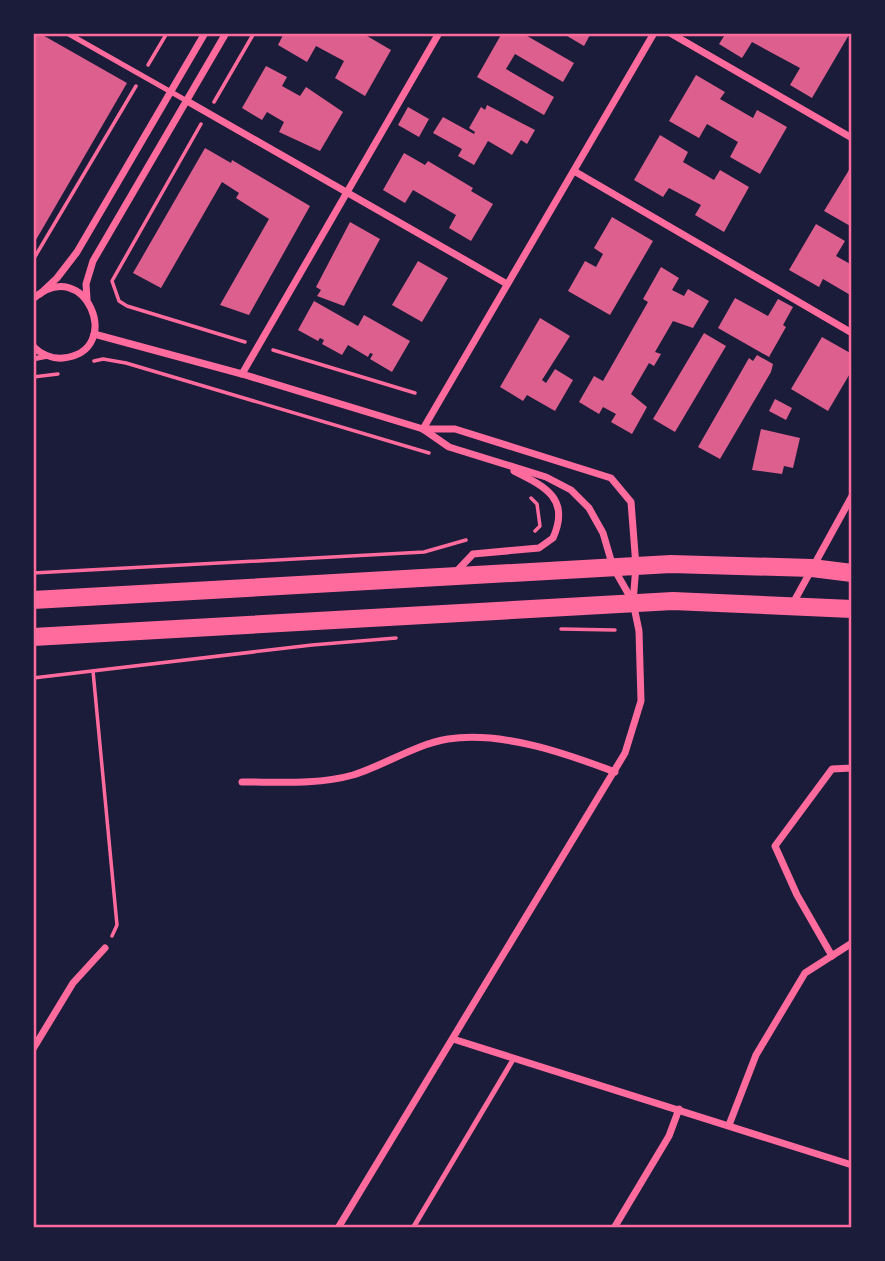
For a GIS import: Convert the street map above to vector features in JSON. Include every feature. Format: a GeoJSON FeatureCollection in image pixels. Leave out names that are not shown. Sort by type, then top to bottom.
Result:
{"type":"FeatureCollection","features":[{"type":"Feature","properties":{"kind":"highway"},"geometry":{"type":"LineString","coordinates":[[33,600],[671,564],[812,568],[852,573]]}},
{"type":"Feature","properties":{"kind":"highway"},"geometry":{"type":"LineString","coordinates":[[33,637],[633,602],[852,609]]}},
{"type":"Feature","properties":{"kind":"street"},"geometry":{"type":"LineString","coordinates":[[36,296],[57,278],[77,253],[205,33]]}},
{"type":"Feature","properties":{"kind":"street"},"geometry":{"type":"LineString","coordinates":[[86,299],[86,284],[93,261],[226,33]]}},
{"type":"Feature","properties":{"kind":"street"},"geometry":{"type":"LineString","coordinates":[[242,374],[439,33]]}},
{"type":"Feature","properties":{"kind":"street"},"geometry":{"type":"LineString","coordinates":[[423,429],[654,33]]}},
{"type":"Feature","properties":{"kind":"street"},"geometry":{"type":"LineString","coordinates":[[670,33],[852,138]]}},
{"type":"Feature","properties":{"kind":"street"},"geometry":{"type":"LineString","coordinates":[[187,101],[507,284]]}},
{"type":"Feature","properties":{"kind":"street"},"geometry":{"type":"LineString","coordinates":[[574,171],[852,333]]}},
{"type":"Feature","properties":{"kind":"street"},"geometry":{"type":"LineString","coordinates":[[33,346],[48,356],[59,359],[81,352],[94,334],[95,315],[86,299],[78,292],[59,287],[36,296]]}},
{"type":"Feature","properties":{"kind":"street"},"geometry":{"type":"LineString","coordinates":[[94,334],[242,374],[423,429],[456,429],[611,478],[631,502],[636,566],[633,602],[639,631],[641,701],[631,737],[615,772],[338,1228]]}},
{"type":"Feature","properties":{"kind":"street"},"geometry":{"type":"LineString","coordinates":[[423,429],[449,447],[545,477],[580,498],[603,533],[613,567],[633,602]]}},
{"type":"Feature","properties":{"kind":"street"},"geometry":{"type":"LineString","coordinates":[[452,576],[473,554],[539,548],[548,545],[556,532],[557,511],[552,494],[546,487],[493,461]]}},
{"type":"Feature","properties":{"kind":"street"},"geometry":{"type":"LineString","coordinates":[[792,605],[852,496]]}},
{"type":"Feature","properties":{"kind":"street"},"geometry":{"type":"LineString","coordinates":[[242,782],[293,782],[350,776],[433,743],[465,738],[512,743],[615,772]]}},
{"type":"Feature","properties":{"kind":"street"},"geometry":{"type":"LineString","coordinates":[[832,956],[797,895],[775,846],[832,769],[852,768]]}},
{"type":"Feature","properties":{"kind":"street"},"geometry":{"type":"LineString","coordinates":[[729,1125],[756,1055],[805,973],[852,943]]}},
{"type":"Feature","properties":{"kind":"street"},"geometry":{"type":"LineString","coordinates":[[33,1049],[73,983],[105,948]]}},
{"type":"Feature","properties":{"kind":"street"},"geometry":{"type":"LineString","coordinates":[[453,1039],[852,1165]]}},
{"type":"Feature","properties":{"kind":"street"},"geometry":{"type":"LineString","coordinates":[[614,1228],[669,1136],[679,1109]]}},
{"type":"Feature","properties":{"kind":"lane"},"geometry":{"type":"LineString","coordinates":[[67,33],[187,101]]}},
{"type":"Feature","properties":{"kind":"lane"},"geometry":{"type":"LineString","coordinates":[[33,359],[48,356]]}},
{"type":"Feature","properties":{"kind":"lane"},"geometry":{"type":"LineString","coordinates":[[413,1228],[514,1058]]}},
{"type":"Feature","properties":{"kind":"path"},"geometry":{"type":"LineString","coordinates":[[147,68],[166,33]]}},
{"type":"Feature","properties":{"kind":"path"},"geometry":{"type":"LineString","coordinates":[[254,33],[116,270],[112,281],[114,291],[127,306],[415,393]]}},
{"type":"Feature","properties":{"kind":"path"},"geometry":{"type":"LineString","coordinates":[[33,260],[135,88]]}},
{"type":"Feature","properties":{"kind":"path"},"geometry":{"type":"LineString","coordinates":[[87,362],[103,359],[126,363],[433,454]]}},
{"type":"Feature","properties":{"kind":"path"},"geometry":{"type":"LineString","coordinates":[[33,377],[60,374]]}},
{"type":"Feature","properties":{"kind":"path"},"geometry":{"type":"LineString","coordinates":[[527,496],[537,504],[540,526],[528,536]]}},
{"type":"Feature","properties":{"kind":"path"},"geometry":{"type":"LineString","coordinates":[[33,573],[424,552],[473,540]]}},
{"type":"Feature","properties":{"kind":"path"},"geometry":{"type":"LineString","coordinates":[[556,629],[615,630]]}},
{"type":"Feature","properties":{"kind":"path"},"geometry":{"type":"LineString","coordinates":[[33,678],[312,645],[407,638]]}},
{"type":"Feature","properties":{"kind":"path"},"geometry":{"type":"LineString","coordinates":[[93,671],[117,925],[105,948]]}},
{"type":"Feature","properties":{"kind":"building"},"geometry":{"type":"Polygon","coordinates":[[[33,33],[39,33],[127,83],[33,245],[33,33]]]}},
{"type":"Feature","properties":{"kind":"building"},"geometry":{"type":"Polygon","coordinates":[[[284,33],[362,33],[391,50],[365,96],[335,78],[344,61],[316,46],[307,62],[278,45],[284,33]]]}},
{"type":"Feature","properties":{"kind":"building"},"geometry":{"type":"Polygon","coordinates":[[[502,33],[522,33],[574,63],[563,82],[515,54],[506,69],[554,97],[544,115],[477,77],[502,33]]]}},
{"type":"Feature","properties":{"kind":"building"},"geometry":{"type":"Polygon","coordinates":[[[562,33],[591,33],[584,46],[562,33]]]}},
{"type":"Feature","properties":{"kind":"building"},"geometry":{"type":"Polygon","coordinates":[[[726,33],[850,33],[812,98],[790,85],[800,68],[752,42],[742,58],[719,44],[726,33]]]}},
{"type":"Feature","properties":{"kind":"building"},"geometry":{"type":"Polygon","coordinates":[[[266,66],[287,77],[282,86],[300,96],[306,87],[343,112],[320,151],[279,132],[284,122],[267,112],[262,120],[242,108],[266,66]]]}},
{"type":"Feature","properties":{"kind":"building"},"geometry":{"type":"Polygon","coordinates":[[[696,75],[725,92],[720,99],[753,118],[757,110],[787,127],[760,174],[730,157],[738,142],[707,124],[699,138],[669,121],[696,75]]]}},
{"type":"Feature","properties":{"kind":"building"},"geometry":{"type":"Polygon","coordinates":[[[487,105],[535,130],[527,144],[521,140],[512,155],[488,141],[474,165],[458,156],[462,149],[433,133],[443,117],[474,134],[469,128],[481,107],[485,110],[487,105]]]}},
{"type":"Feature","properties":{"kind":"building"},"geometry":{"type":"Polygon","coordinates":[[[408,107],[429,119],[419,137],[398,125],[408,107]]]}},
{"type":"Feature","properties":{"kind":"building"},"geometry":{"type":"Polygon","coordinates":[[[660,135],[688,152],[683,162],[714,180],[720,170],[749,187],[724,232],[695,215],[701,205],[669,188],[663,197],[634,180],[660,135]]]}},
{"type":"Feature","properties":{"kind":"building"},"geometry":{"type":"Polygon","coordinates":[[[205,148],[231,163],[232,160],[310,206],[249,315],[220,305],[269,219],[236,198],[239,193],[222,182],[161,288],[133,273],[205,148]]]}},
{"type":"Feature","properties":{"kind":"building"},"geometry":{"type":"Polygon","coordinates":[[[404,153],[425,165],[428,161],[473,188],[471,191],[493,204],[471,241],[449,228],[456,215],[413,190],[405,203],[383,190],[404,153]]]}},
{"type":"Feature","properties":{"kind":"building"},"geometry":{"type":"Polygon","coordinates":[[[852,165],[852,227],[824,211],[852,165]]]}},
{"type":"Feature","properties":{"kind":"building"},"geometry":{"type":"Polygon","coordinates":[[[612,217],[653,241],[610,315],[568,291],[585,261],[596,267],[603,254],[594,248],[612,217]]]}},
{"type":"Feature","properties":{"kind":"building"},"geometry":{"type":"Polygon","coordinates":[[[350,222],[380,239],[344,306],[317,296],[321,290],[316,287],[350,222]]]}},
{"type":"Feature","properties":{"kind":"building"},"geometry":{"type":"Polygon","coordinates":[[[816,224],[845,241],[836,256],[852,265],[852,296],[823,279],[819,287],[789,270],[816,224]]]}},
{"type":"Feature","properties":{"kind":"building"},"geometry":{"type":"Polygon","coordinates":[[[418,261],[448,278],[422,322],[392,305],[418,261]]]}},
{"type":"Feature","properties":{"kind":"building"},"geometry":{"type":"Polygon","coordinates":[[[661,267],[679,278],[672,290],[684,296],[688,289],[709,301],[693,328],[673,321],[655,352],[661,354],[654,366],[649,363],[631,394],[647,407],[632,434],[611,422],[616,414],[603,407],[599,414],[579,402],[594,376],[603,381],[648,302],[643,299],[661,267]]]}},
{"type":"Feature","properties":{"kind":"building"},"geometry":{"type":"Polygon","coordinates":[[[735,298],[768,316],[778,299],[793,307],[783,325],[786,327],[769,357],[718,328],[735,298]]]}},
{"type":"Feature","properties":{"kind":"building"},"geometry":{"type":"Polygon","coordinates":[[[314,301],[358,326],[364,315],[410,341],[392,372],[370,359],[373,354],[370,353],[368,357],[348,345],[342,355],[322,344],[324,340],[320,338],[318,341],[298,330],[314,301]]]}},
{"type":"Feature","properties":{"kind":"building"},"geometry":{"type":"Polygon","coordinates":[[[540,318],[570,336],[542,380],[546,383],[555,369],[573,380],[555,411],[527,395],[523,401],[500,387],[540,318]]]}},
{"type":"Feature","properties":{"kind":"building"},"geometry":{"type":"Polygon","coordinates":[[[704,333],[726,346],[675,432],[653,419],[704,333]]]}},
{"type":"Feature","properties":{"kind":"building"},"geometry":{"type":"Polygon","coordinates":[[[822,337],[852,354],[852,370],[828,411],[791,389],[822,337]]]}},
{"type":"Feature","properties":{"kind":"building"},"geometry":{"type":"Polygon","coordinates":[[[757,355],[773,364],[771,372],[720,459],[698,447],[749,358],[753,361],[757,355]]]}},
{"type":"Feature","properties":{"kind":"building"},"geometry":{"type":"Polygon","coordinates":[[[775,399],[792,408],[786,420],[769,411],[775,399]]]}},
{"type":"Feature","properties":{"kind":"building"},"geometry":{"type":"Polygon","coordinates":[[[761,429],[800,438],[793,468],[784,466],[782,474],[752,470],[761,429]]]}}]}
